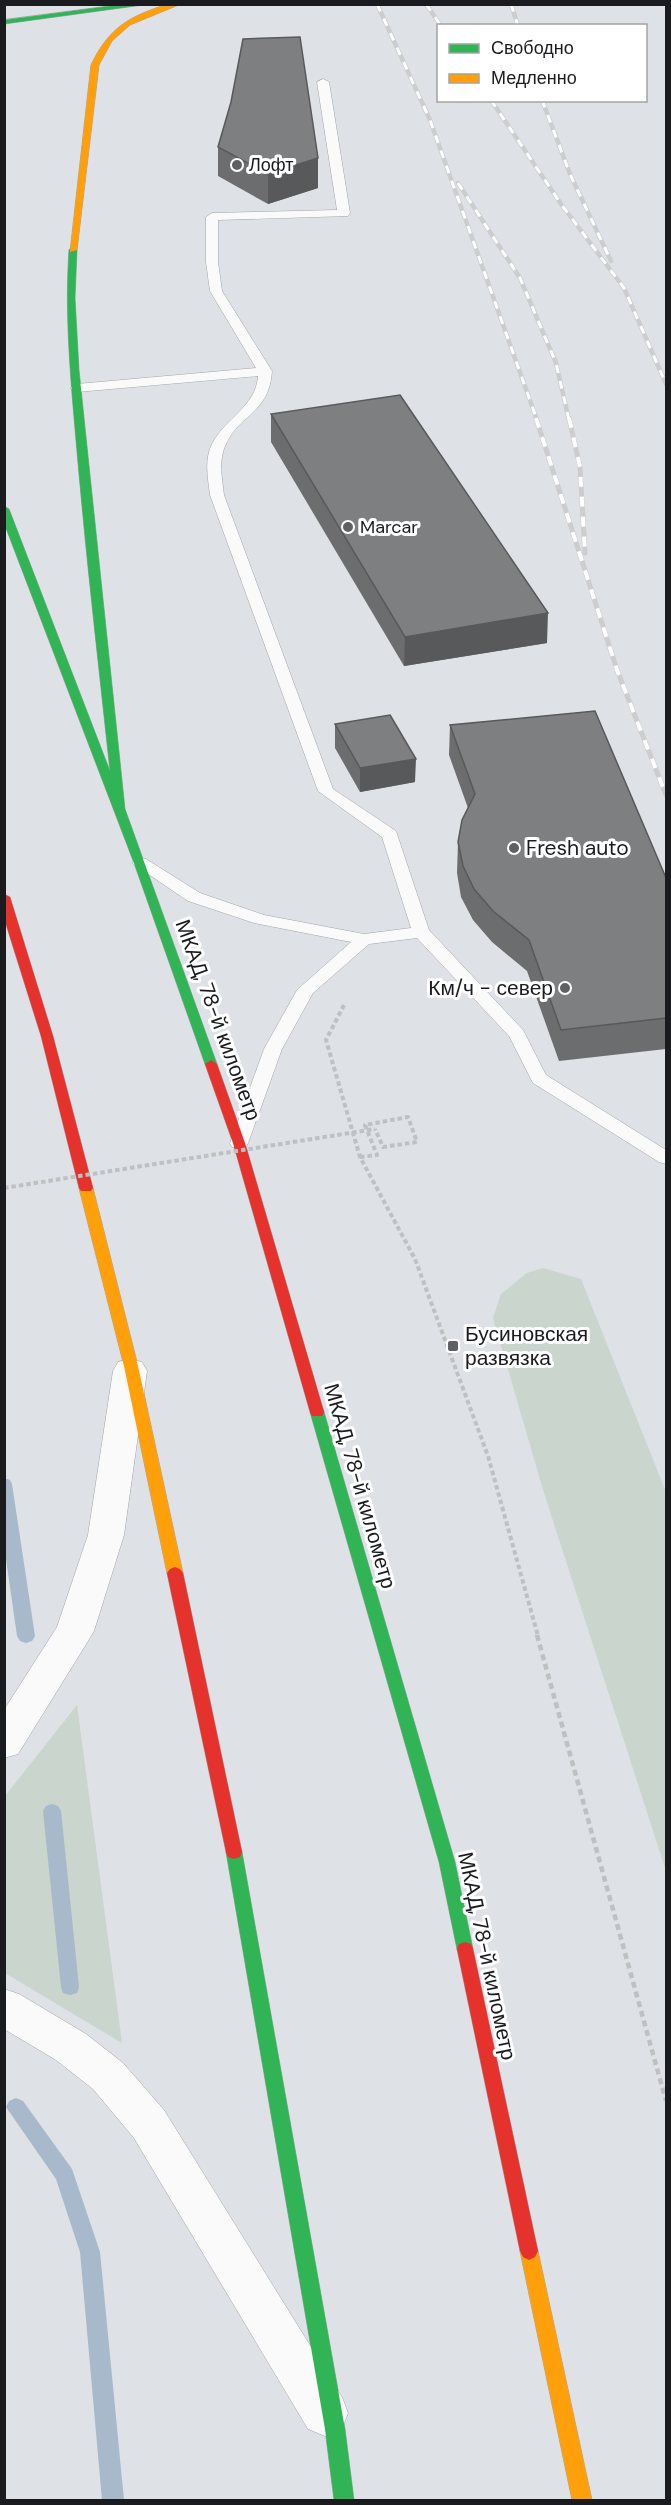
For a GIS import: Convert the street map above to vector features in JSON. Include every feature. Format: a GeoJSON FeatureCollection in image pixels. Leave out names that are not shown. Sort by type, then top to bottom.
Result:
{"type":"FeatureCollection","features":[{"type":"Feature","properties":{"kind":"main road"},"geometry":{"type":"LineString","coordinates":[[4,22],[147,4]]}},
{"type":"Feature","properties":{"kind":"main road"},"geometry":{"type":"LineString","coordinates":[[120,810],[88,521],[70,273],[94,65],[106,38],[126,22],[178,4]]}},
{"type":"Feature","properties":{"kind":"main road","name":"МКАД, 78-й километр"},"geometry":{"type":"LineString","coordinates":[[4,509],[140,863],[239,1143],[447,1862],[582,2500]]}},
{"type":"Feature","properties":{"kind":"main road"},"geometry":{"type":"LineString","coordinates":[[4,897],[48,1036],[131,1366],[234,1851],[335,2429],[344,2500]]}},
{"type":"Feature","properties":{"kind":"street"},"geometry":{"type":"LineString","coordinates":[[4,1743],[75,1630],[106,1535],[131,1366]]}},
{"type":"Feature","properties":{"kind":"street"},"geometry":{"type":"LineString","coordinates":[[4,2007],[71,2047],[108,2076],[149,2124],[335,2429]]}},
{"type":"Feature","properties":{"kind":"lane"},"geometry":{"type":"LineString","coordinates":[[322,82],[344,213],[212,217],[212,262],[216,291],[265,371],[266,385],[252,409],[225,434],[215,456],[217,495],[326,790],[390,835],[421,932],[516,1034],[539,1079],[666,1158]]}},
{"type":"Feature","properties":{"kind":"lane"},"geometry":{"type":"LineString","coordinates":[[77,388],[265,371]]}},
{"type":"Feature","properties":{"kind":"lane"},"geometry":{"type":"LineString","coordinates":[[140,863],[194,897],[260,919],[364,939],[421,932]]}},
{"type":"Feature","properties":{"kind":"lane"},"geometry":{"type":"LineString","coordinates":[[239,1143],[273,1049],[306,990],[364,939]]}},
{"type":"Feature","properties":{"kind":"path"},"geometry":{"type":"LineString","coordinates":[[344,1004],[326,1040],[360,1157],[415,1259],[488,1456],[666,2101]]}},
{"type":"Feature","properties":{"kind":"path"},"geometry":{"type":"LineString","coordinates":[[4,1188],[375,1129],[383,1148],[417,1142],[408,1117],[365,1125],[377,1155],[360,1157]]}},
{"type":"Feature","properties":{"kind":"shaded area"},"geometry":{"type":"Polygon","coordinates":[[[543,1268],[581,1279],[666,1492],[666,1871],[544,1493],[493,1318],[501,1294],[527,1273],[543,1268]]]}},
{"type":"Feature","properties":{"kind":"shaded area"},"geometry":{"type":"Polygon","coordinates":[[[77,1705],[122,2043],[5,1973],[5,1796],[77,1705]]]}},
{"type":"Feature","properties":{"kind":"building"},"geometry":{"type":"Polygon","coordinates":[[[300,37],[318,158],[268,174],[218,147],[231,102],[243,39],[300,37]]]}},
{"type":"Feature","properties":{"kind":"building"},"geometry":{"type":"Polygon","coordinates":[[[400,395],[548,613],[405,637],[271,414],[400,395]]]}},
{"type":"Feature","properties":{"kind":"building"},"geometry":{"type":"Polygon","coordinates":[[[595,711],[666,878],[666,1018],[561,1030],[529,940],[493,911],[474,889],[463,866],[458,842],[462,820],[475,794],[450,725],[595,711]]]}},
{"type":"Feature","properties":{"kind":"building"},"geometry":{"type":"Polygon","coordinates":[[[390,715],[416,759],[360,768],[335,724],[390,715]]]}},
{"type":"Feature","properties":{"kind":"waterway"},"geometry":{"type":"LineString","coordinates":[[4,1484],[26,1636]]}},
{"type":"Feature","properties":{"kind":"waterway"},"geometry":{"type":"LineString","coordinates":[[52,1811],[70,1987]]}},
{"type":"Feature","properties":{"kind":"waterway"},"geometry":{"type":"LineString","coordinates":[[16,2107],[65,2175],[90,2252],[113,2500]]}},
{"type":"Feature","properties":{"kind":"railway"},"geometry":{"type":"LineString","coordinates":[[377,4],[430,120],[537,420]]}},
{"type":"Feature","properties":{"kind":"railway"},"geometry":{"type":"LineString","coordinates":[[426,4],[440,24]]}},
{"type":"Feature","properties":{"kind":"railway"},"geometry":{"type":"LineString","coordinates":[[511,4],[517,24]]}},
{"type":"Feature","properties":{"kind":"railway"},"geometry":{"type":"LineString","coordinates":[[492,102],[561,204],[624,288],[666,384]]}},
{"type":"Feature","properties":{"kind":"railway"},"geometry":{"type":"LineString","coordinates":[[543,102],[570,174],[611,261]]}},
{"type":"Feature","properties":{"kind":"railway"},"geometry":{"type":"LineString","coordinates":[[458,183],[520,278],[556,363],[569,420]]}},
{"type":"Feature","properties":{"kind":"railway"},"geometry":{"type":"LineString","coordinates":[[536,418],[617,670],[666,795]]}},
{"type":"Feature","properties":{"kind":"railway"},"geometry":{"type":"LineString","coordinates":[[569,418],[580,467],[585,553]]}},
{"type":"Feature","properties":{"kind":"traffic: fast"},"geometry":{"type":"LineString","coordinates":[[4,22],[147,4]]}},
{"type":"Feature","properties":{"kind":"traffic: fast"},"geometry":{"type":"LineString","coordinates":[[73,250],[71,298],[75,370],[94,579],[120,808]]}},
{"type":"Feature","properties":{"kind":"traffic: fast"},"geometry":{"type":"LineString","coordinates":[[4,509],[140,863],[211,1064]]}},
{"type":"Feature","properties":{"kind":"traffic: fast"},"geometry":{"type":"LineString","coordinates":[[317,1412],[447,1862],[465,1949]]}},
{"type":"Feature","properties":{"kind":"traffic: fast"},"geometry":{"type":"LineString","coordinates":[[234,1852],[335,2429],[344,2500]]}},
{"type":"Feature","properties":{"kind":"traffic: slow"},"geometry":{"type":"LineString","coordinates":[[73,250],[95,65],[109,39],[127,23],[178,4]]}},
{"type":"Feature","properties":{"kind":"traffic: slow"},"geometry":{"type":"LineString","coordinates":[[86,1188],[131,1366],[175,1573]]}},
{"type":"Feature","properties":{"kind":"traffic: slow"},"geometry":{"type":"LineString","coordinates":[[529,2251],[582,2500]]}},
{"type":"Feature","properties":{"kind":"traffic: jam"},"geometry":{"type":"LineString","coordinates":[[4,897],[47,1036],[86,1188]]}},
{"type":"Feature","properties":{"kind":"traffic: jam"},"geometry":{"type":"LineString","coordinates":[[211,1064],[239,1143],[317,1412]]}},
{"type":"Feature","properties":{"kind":"traffic: jam"},"geometry":{"type":"LineString","coordinates":[[175,1573],[234,1852]]}},
{"type":"Feature","properties":{"kind":"traffic: jam"},"geometry":{"type":"LineString","coordinates":[[465,1949],[529,2251]]}},
{"type":"Feature","properties":{"kind":"place","name":"Лофт"},"geometry":{"type":"Point","coordinates":[237,165]}},
{"type":"Feature","properties":{"kind":"place","name":"Marcar"},"geometry":{"type":"Point","coordinates":[348,527]}},
{"type":"Feature","properties":{"kind":"place","name":"Fresh auto"},"geometry":{"type":"Point","coordinates":[514,848]}},
{"type":"Feature","properties":{"kind":"place","name":"Км/ч - север"},"geometry":{"type":"Point","coordinates":[565,988]}},
{"type":"Feature","properties":{"kind":"place","name":"Бусиновская развязка"},"geometry":{"type":"Point","coordinates":[453,1346]}}]}
